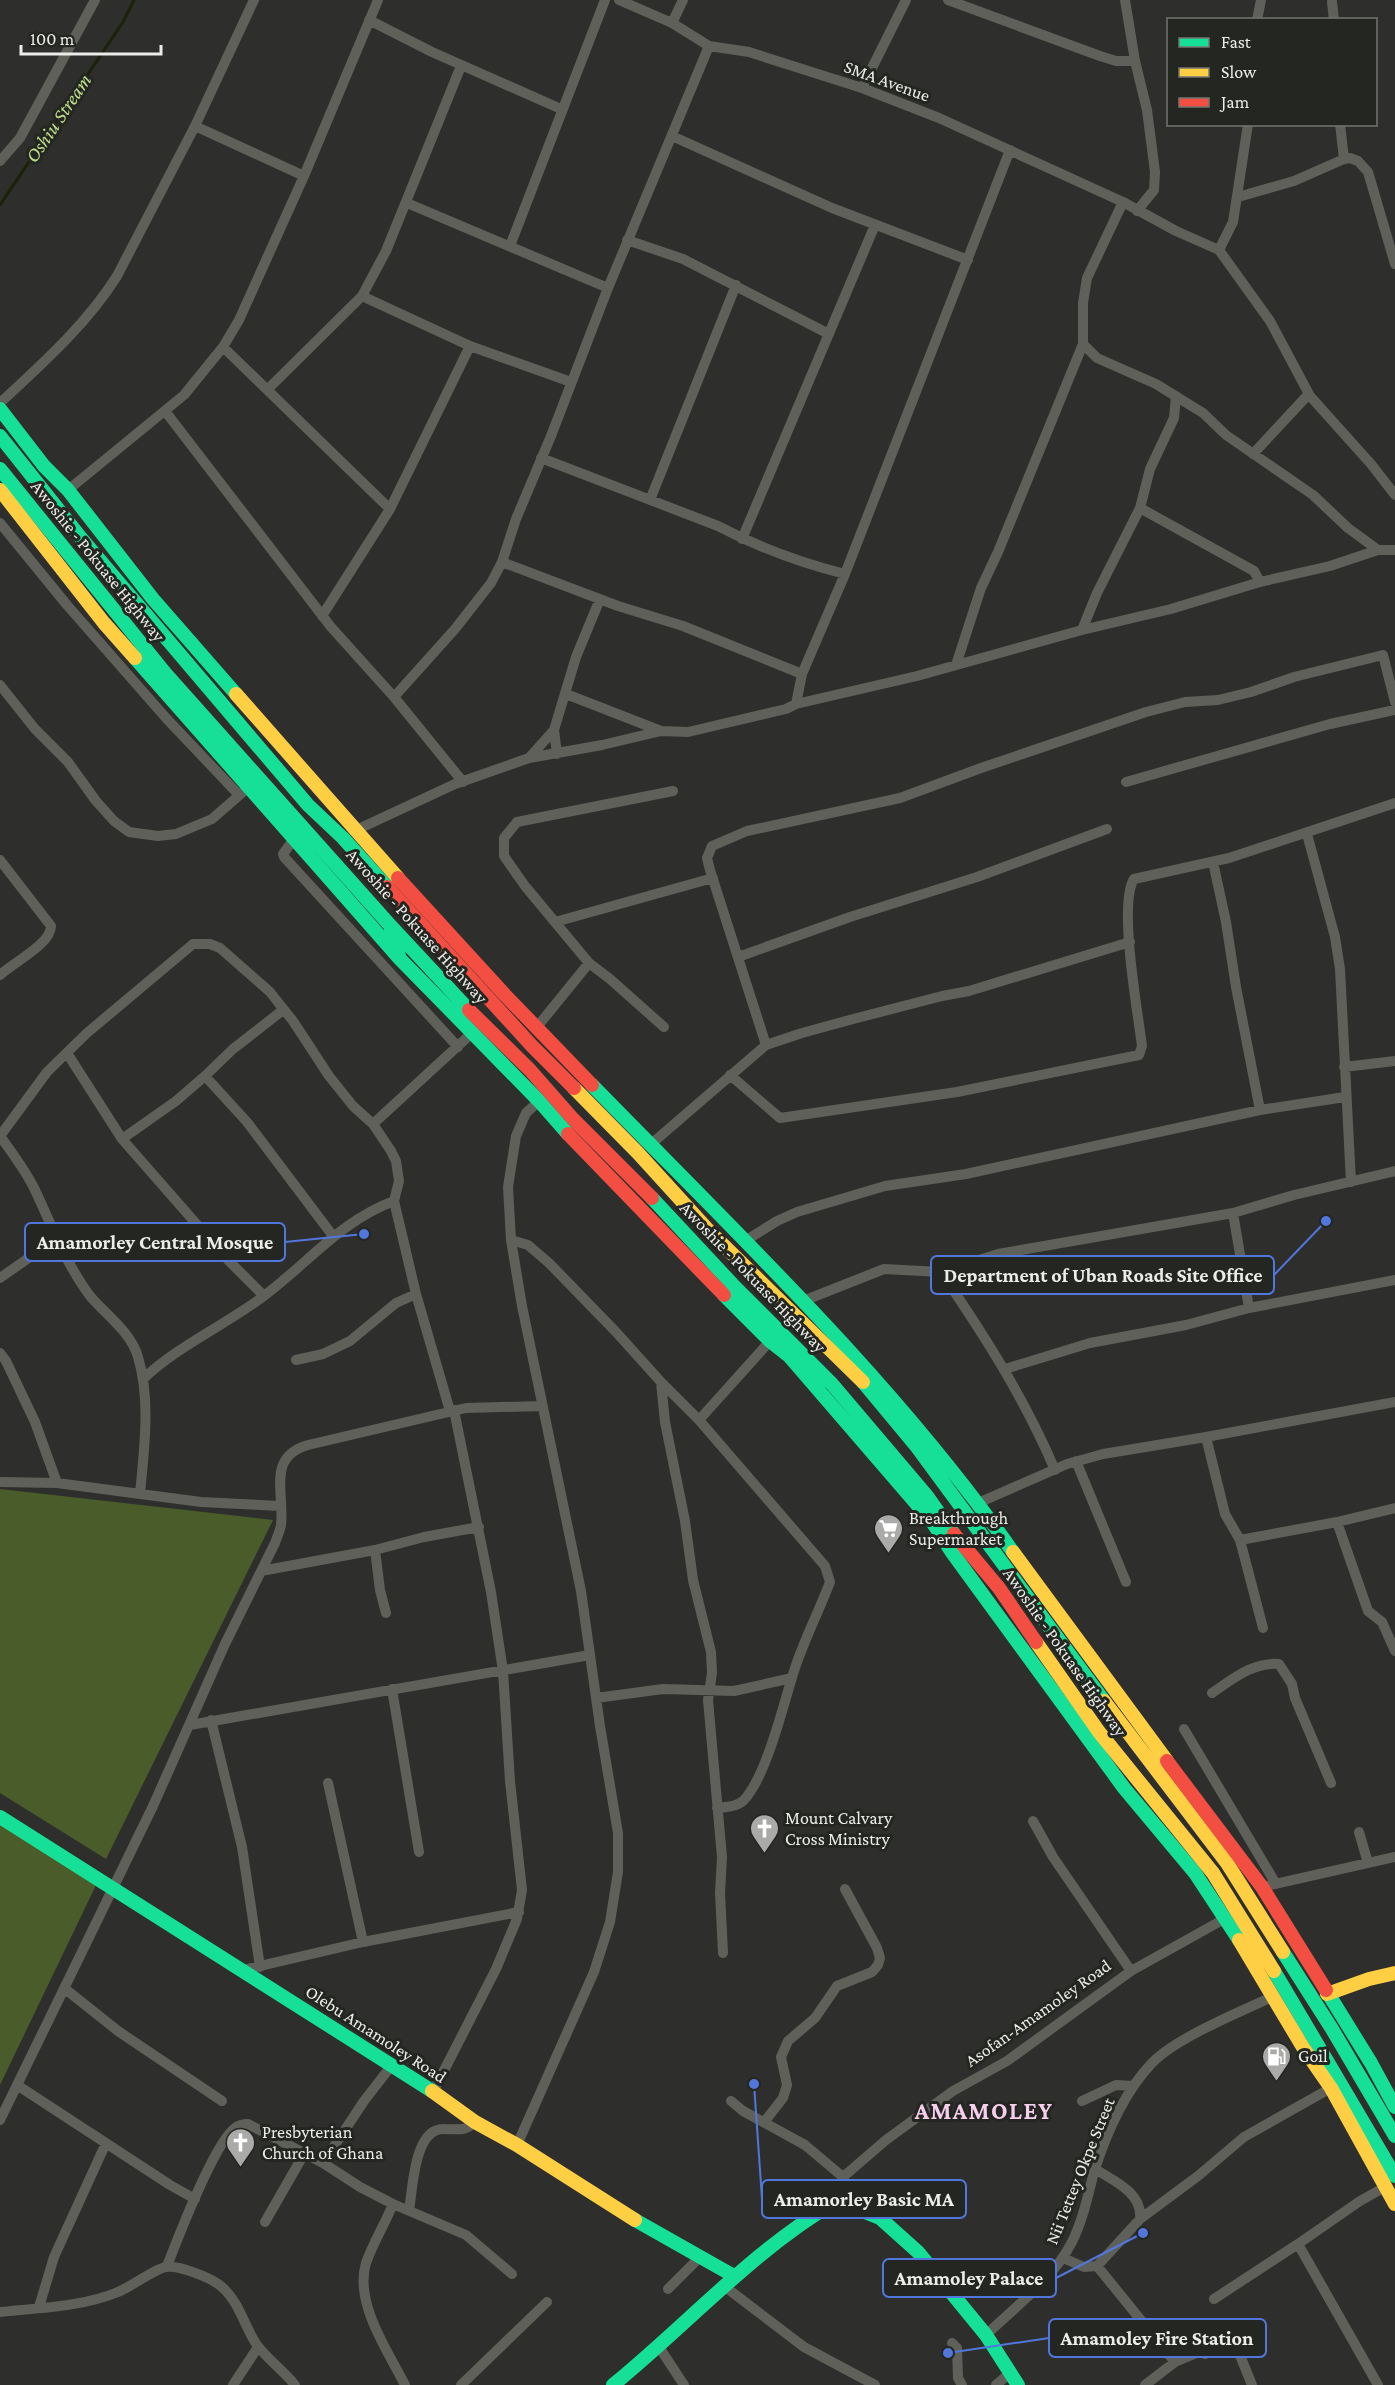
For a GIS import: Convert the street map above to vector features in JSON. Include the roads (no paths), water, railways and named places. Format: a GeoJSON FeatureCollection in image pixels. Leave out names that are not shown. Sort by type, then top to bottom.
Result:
{"type":"FeatureCollection","features":[{"type":"Feature","properties":{"kind":"street"},"geometry":{"type":"LineString","coordinates":[[0,161],[20,138],[95,0]]}},
{"type":"Feature","properties":{"kind":"street"},"geometry":{"type":"LineString","coordinates":[[0,403],[44,363],[104,297],[195,126],[254,0]]}},
{"type":"Feature","properties":{"kind":"street"},"geometry":{"type":"LineString","coordinates":[[68,490],[184,395],[223,347],[239,320],[304,176],[378,0]]}},
{"type":"Feature","properties":{"kind":"street"},"geometry":{"type":"LineString","coordinates":[[510,246],[545,158],[561,108],[605,0]]}},
{"type":"Feature","properties":{"kind":"street","name":"SMA Avenue"},"geometry":{"type":"LineString","coordinates":[[619,0],[672,23],[709,46],[749,52],[862,88],[939,118],[1123,201],[1137,211],[1219,250]]}},
{"type":"Feature","properties":{"kind":"street"},"geometry":{"type":"LineString","coordinates":[[672,23],[683,0]]}},
{"type":"Feature","properties":{"kind":"street"},"geometry":{"type":"LineString","coordinates":[[862,88],[906,0]]}},
{"type":"Feature","properties":{"kind":"street"},"geometry":{"type":"LineString","coordinates":[[948,0],[1100,56],[1135,62]]}},
{"type":"Feature","properties":{"kind":"street"},"geometry":{"type":"LineString","coordinates":[[1125,0],[1135,62],[1147,110],[1155,172],[1154,190],[1137,211]]}},
{"type":"Feature","properties":{"kind":"street"},"geometry":{"type":"LineString","coordinates":[[1257,18],[1261,0]]}},
{"type":"Feature","properties":{"kind":"street"},"geometry":{"type":"LineString","coordinates":[[1332,2],[1334,18]]}},
{"type":"Feature","properties":{"kind":"street"},"geometry":{"type":"LineString","coordinates":[[369,20],[461,66],[561,108]]}},
{"type":"Feature","properties":{"kind":"street"},"geometry":{"type":"LineString","coordinates":[[394,696],[455,629],[491,583],[502,562],[516,519],[627,240],[709,46]]}},
{"type":"Feature","properties":{"kind":"street"},"geometry":{"type":"LineString","coordinates":[[268,389],[362,296],[386,251],[407,203],[461,66]]}},
{"type":"Feature","properties":{"kind":"street"},"geometry":{"type":"LineString","coordinates":[[195,126],[304,176]]}},
{"type":"Feature","properties":{"kind":"street"},"geometry":{"type":"LineString","coordinates":[[1248,126],[1233,222],[1219,250],[1270,321],[1310,396],[1371,464],[1395,495]]}},
{"type":"Feature","properties":{"kind":"street"},"geometry":{"type":"LineString","coordinates":[[1341,126],[1344,159]]}},
{"type":"Feature","properties":{"kind":"street"},"geometry":{"type":"LineString","coordinates":[[672,136],[832,208],[968,260]]}},
{"type":"Feature","properties":{"kind":"street"},"geometry":{"type":"LineString","coordinates":[[796,704],[802,674],[845,574],[1010,150]]}},
{"type":"Feature","properties":{"kind":"street"},"geometry":{"type":"LineString","coordinates":[[1238,197],[1294,181],[1344,159],[1350,158],[1358,161],[1368,172],[1395,264]]}},
{"type":"Feature","properties":{"kind":"street"},"geometry":{"type":"LineString","coordinates":[[956,665],[977,596],[998,552],[1083,344],[1083,303],[1087,278],[1123,201]]}},
{"type":"Feature","properties":{"kind":"street"},"geometry":{"type":"LineString","coordinates":[[407,203],[608,288]]}},
{"type":"Feature","properties":{"kind":"street"},"geometry":{"type":"LineString","coordinates":[[742,539],[875,225]]}},
{"type":"Feature","properties":{"kind":"street"},"geometry":{"type":"LineString","coordinates":[[627,240],[683,259],[829,334]]}},
{"type":"Feature","properties":{"kind":"street"},"geometry":{"type":"LineString","coordinates":[[650,500],[736,285]]}},
{"type":"Feature","properties":{"kind":"street"},"geometry":{"type":"LineString","coordinates":[[362,296],[470,346],[572,381]]}},
{"type":"Feature","properties":{"kind":"street"},"geometry":{"type":"LineString","coordinates":[[1083,344],[1097,358],[1124,369],[1203,413],[1226,435],[1313,495],[1348,528],[1378,550]]}},
{"type":"Feature","properties":{"kind":"street"},"geometry":{"type":"LineString","coordinates":[[322,616],[390,509],[424,445],[470,346]]}},
{"type":"Feature","properties":{"kind":"street"},"geometry":{"type":"LineString","coordinates":[[223,347],[390,509]]}},
{"type":"Feature","properties":{"kind":"street"},"geometry":{"type":"LineString","coordinates":[[1082,630],[1101,584],[1140,508],[1150,470],[1174,418],[1176,396]]}},
{"type":"Feature","properties":{"kind":"street"},"geometry":{"type":"LineString","coordinates":[[1253,454],[1306,396],[1310,396]]}},
{"type":"Feature","properties":{"kind":"street"},"geometry":{"type":"LineString","coordinates":[[0,409],[44,466],[68,490],[153,599],[354,831],[505,995],[873,1375],[978,1503],[1037,1587],[1269,1885]]}},
{"type":"Feature","properties":{"kind":"street"},"geometry":{"type":"LineString","coordinates":[[165,411],[322,616],[394,696],[463,782]]}},
{"type":"Feature","properties":{"kind":"street","name":"Awoshie - Pokuase Highway"},"geometry":{"type":"LineString","coordinates":[[0,436],[81,538],[308,805],[343,838],[532,1046],[638,1153],[709,1231],[861,1379],[917,1447],[1161,1773],[1243,1887],[1395,2136]]}},
{"type":"Feature","properties":{"kind":"street"},"geometry":{"type":"LineString","coordinates":[[541,458],[718,526],[742,539],[795,560],[845,574]]}},
{"type":"Feature","properties":{"kind":"street","name":"Awoshie - Pokuase Highway"},"geometry":{"type":"LineString","coordinates":[[0,469],[165,673],[388,923],[481,1023],[530,1070],[573,1119],[832,1384],[927,1496],[949,1528],[999,1588],[1099,1732],[1213,1873],[1229,1897],[1392,2180],[1395,2204]]}},
{"type":"Feature","properties":{"kind":"street"},"geometry":{"type":"LineString","coordinates":[[0,490],[215,760]]}},
{"type":"Feature","properties":{"kind":"street"},"geometry":{"type":"LineString","coordinates":[[1140,508],[1254,571],[1260,582]]}},
{"type":"Feature","properties":{"kind":"street"},"geometry":{"type":"LineString","coordinates":[[0,523],[134,681],[294,839],[400,959],[539,1101],[577,1146],[770,1341],[789,1356],[933,1523],[1124,1788],[1195,1873],[1226,1918],[1304,2049],[1331,2088],[1373,2166],[1392,2180],[1214,2299]]}},
{"type":"Feature","properties":{"kind":"street"},"geometry":{"type":"LineString","coordinates":[[354,831],[463,782],[529,758],[661,731],[688,732],[786,709],[796,704],[917,676],[1082,630],[1171,609],[1260,582],[1330,566],[1378,550],[1395,550]]}},
{"type":"Feature","properties":{"kind":"street"},"geometry":{"type":"LineString","coordinates":[[502,562],[600,599],[683,626],[802,674]]}},
{"type":"Feature","properties":{"kind":"street"},"geometry":{"type":"LineString","coordinates":[[529,758],[554,730],[576,657],[600,599]]}},
{"type":"Feature","properties":{"kind":"street"},"geometry":{"type":"LineString","coordinates":[[766,1045],[713,878],[708,852],[712,846],[747,831],[900,798],[1146,712],[1185,702],[1229,697],[1294,677],[1383,655],[1395,702]]}},
{"type":"Feature","properties":{"kind":"street"},"geometry":{"type":"LineString","coordinates":[[134,681],[147,673]]}},
{"type":"Feature","properties":{"kind":"street"},"geometry":{"type":"LineString","coordinates":[[0,685],[35,729],[68,762],[114,822],[129,832],[158,836],[176,834],[212,819],[244,791]]}},
{"type":"Feature","properties":{"kind":"street"},"geometry":{"type":"LineString","coordinates":[[193,704],[211,690]]}},
{"type":"Feature","properties":{"kind":"street"},"geometry":{"type":"LineString","coordinates":[[566,694],[661,731]]}},
{"type":"Feature","properties":{"kind":"street"},"geometry":{"type":"LineString","coordinates":[[1126,782],[1318,727],[1395,710]]}},
{"type":"Feature","properties":{"kind":"street"},"geometry":{"type":"LineString","coordinates":[[554,730],[557,754]]}},
{"type":"Feature","properties":{"kind":"street"},"geometry":{"type":"LineString","coordinates":[[664,1028],[589,963],[525,886],[504,856],[504,838],[517,822],[673,791]]}},
{"type":"Feature","properties":{"kind":"street"},"geometry":{"type":"LineString","coordinates":[[730,1075],[780,1118],[957,1092],[1139,1055],[1142,1046],[1130,942],[1128,897],[1134,879],[1213,862],[1307,834],[1395,803]]}},
{"type":"Feature","properties":{"kind":"street"},"geometry":{"type":"LineString","coordinates":[[738,957],[850,917],[988,874],[1107,829]]}},
{"type":"Feature","properties":{"kind":"street"},"geometry":{"type":"LineString","coordinates":[[1307,834],[1335,937],[1340,969],[1351,1182]]}},
{"type":"Feature","properties":{"kind":"street"},"geometry":{"type":"LineString","coordinates":[[294,839],[283,854],[284,857],[458,1047]]}},
{"type":"Feature","properties":{"kind":"street"},"geometry":{"type":"LineString","coordinates":[[0,860],[51,926],[49,936],[43,944],[13,963],[0,975]]}},
{"type":"Feature","properties":{"kind":"street"},"geometry":{"type":"LineString","coordinates":[[1213,862],[1260,1110]]}},
{"type":"Feature","properties":{"kind":"street"},"geometry":{"type":"LineString","coordinates":[[555,922],[713,878]]}},
{"type":"Feature","properties":{"kind":"street"},"geometry":{"type":"LineString","coordinates":[[388,923],[400,959]]}},
{"type":"Feature","properties":{"kind":"street"},"geometry":{"type":"LineString","coordinates":[[650,1145],[766,1045],[824,1027],[969,991],[1130,942]]}},
{"type":"Feature","properties":{"kind":"street"},"geometry":{"type":"LineString","coordinates":[[140,1494],[145,1438],[143,1379],[138,1355],[126,1334],[90,1295],[57,1238],[34,1189],[0,1136],[47,1072],[67,1053],[193,944],[210,944],[220,948],[270,992],[329,1076],[353,1106],[373,1124],[396,1161],[399,1181],[394,1201],[416,1294],[452,1411],[479,1527],[503,1671],[510,1781],[522,1890],[519,1912],[496,1969],[433,2092]]}},
{"type":"Feature","properties":{"kind":"street"},"geometry":{"type":"LineString","coordinates":[[537,1027],[589,963]]}},
{"type":"Feature","properties":{"kind":"street"},"geometry":{"type":"LineString","coordinates":[[122,1139],[176,1101],[233,1048],[283,1010]]}},
{"type":"Feature","properties":{"kind":"street"},"geometry":{"type":"LineString","coordinates":[[373,1124],[472,1033]]}},
{"type":"Feature","properties":{"kind":"street"},"geometry":{"type":"LineString","coordinates":[[67,1053],[122,1139],[228,1260],[264,1296]]}},
{"type":"Feature","properties":{"kind":"street"},"geometry":{"type":"LineString","coordinates":[[1344,1067],[1395,1060]]}},
{"type":"Feature","properties":{"kind":"street"},"geometry":{"type":"LineString","coordinates":[[205,1076],[247,1122],[333,1236]]}},
{"type":"Feature","properties":{"kind":"street"},"geometry":{"type":"LineString","coordinates":[[745,1241],[777,1221],[797,1212],[885,1186],[966,1174],[1260,1110],[1345,1097]]}},
{"type":"Feature","properties":{"kind":"street"},"geometry":{"type":"LineString","coordinates":[[517,2145],[594,1972],[614,1906],[618,1872],[618,1833],[591,1655],[570,1534],[542,1406],[510,1240],[508,1187],[516,1136],[522,1119],[539,1101]]}},
{"type":"Feature","properties":{"kind":"street"},"geometry":{"type":"LineString","coordinates":[[803,1301],[884,1269],[941,1272],[998,1254],[1233,1213],[1294,1195],[1395,1171]]}},
{"type":"Feature","properties":{"kind":"street"},"geometry":{"type":"LineString","coordinates":[[143,1379],[160,1363],[184,1346],[264,1296],[333,1236],[361,1216],[394,1201]]}},
{"type":"Feature","properties":{"kind":"street"},"geometry":{"type":"LineString","coordinates":[[1233,1213],[1249,1308]]}},
{"type":"Feature","properties":{"kind":"street"},"geometry":{"type":"LineString","coordinates":[[0,1278],[57,1238]]}},
{"type":"Feature","properties":{"kind":"street"},"geometry":{"type":"LineString","coordinates":[[510,1240],[528,1245],[549,1263],[616,1332],[699,1420],[825,1566],[830,1582],[792,1678],[769,1752],[748,1794],[737,1805],[717,1808]]}},
{"type":"Feature","properties":{"kind":"street"},"geometry":{"type":"LineString","coordinates":[[941,1272],[1005,1369],[1035,1424],[1055,1470]]}},
{"type":"Feature","properties":{"kind":"street"},"geometry":{"type":"LineString","coordinates":[[1005,1369],[1090,1343],[1186,1325],[1249,1308],[1395,1280]]}},
{"type":"Feature","properties":{"kind":"street"},"geometry":{"type":"LineString","coordinates":[[296,1360],[323,1354],[350,1341],[396,1304],[416,1294]]}},
{"type":"Feature","properties":{"kind":"street"},"geometry":{"type":"LineString","coordinates":[[699,1420],[770,1341]]}},
{"type":"Feature","properties":{"kind":"street"},"geometry":{"type":"LineString","coordinates":[[0,1353],[35,1422],[57,1484]]}},
{"type":"Feature","properties":{"kind":"street"},"geometry":{"type":"LineString","coordinates":[[661,1382],[665,1422],[685,1521],[693,1580],[711,1652],[712,1673],[708,1700],[722,1857],[720,1893],[723,1953]]}},
{"type":"Feature","properties":{"kind":"street"},"geometry":{"type":"LineString","coordinates":[[978,1503],[1076,1461],[1138,1447],[1206,1437],[1395,1402]]}},
{"type":"Feature","properties":{"kind":"street"},"geometry":{"type":"LineString","coordinates":[[0,2120],[153,1806],[225,1644],[281,1528],[283,1462],[292,1451],[308,1445],[452,1411],[488,1406],[542,1406]]}},
{"type":"Feature","properties":{"kind":"street"},"geometry":{"type":"LineString","coordinates":[[1206,1437],[1225,1514],[1240,1540],[1263,1628]]}},
{"type":"Feature","properties":{"kind":"street"},"geometry":{"type":"LineString","coordinates":[[1076,1461],[1126,1582]]}},
{"type":"Feature","properties":{"kind":"street"},"geometry":{"type":"LineString","coordinates":[[0,1482],[57,1484],[201,1502],[281,1506]]}},
{"type":"Feature","properties":{"kind":"street"},"geometry":{"type":"LineString","coordinates":[[1240,1540],[1337,1522],[1395,1508]]}},
{"type":"Feature","properties":{"kind":"street"},"geometry":{"type":"LineString","coordinates":[[1337,1522],[1368,1611],[1382,1622],[1395,1651]]}},
{"type":"Feature","properties":{"kind":"street"},"geometry":{"type":"LineString","coordinates":[[261,1570],[375,1550],[423,1537],[479,1527]]}},
{"type":"Feature","properties":{"kind":"street"},"geometry":{"type":"LineString","coordinates":[[375,1550],[380,1590],[386,1613]]}},
{"type":"Feature","properties":{"kind":"street"},"geometry":{"type":"LineString","coordinates":[[190,1725],[591,1655]]}},
{"type":"Feature","properties":{"kind":"street"},"geometry":{"type":"LineString","coordinates":[[1212,1693],[1244,1670],[1270,1663],[1279,1664],[1292,1684],[1295,1698],[1331,1783]]}},
{"type":"Feature","properties":{"kind":"street"},"geometry":{"type":"LineString","coordinates":[[1070,1692],[1087,1677]]}},
{"type":"Feature","properties":{"kind":"street"},"geometry":{"type":"LineString","coordinates":[[596,1698],[663,1689],[734,1691],[792,1678]]}},
{"type":"Feature","properties":{"kind":"street"},"geometry":{"type":"LineString","coordinates":[[392,1689],[419,1852]]}},
{"type":"Feature","properties":{"kind":"street"},"geometry":{"type":"LineString","coordinates":[[211,1720],[242,1847],[260,1967]]}},
{"type":"Feature","properties":{"kind":"street"},"geometry":{"type":"LineString","coordinates":[[1184,1729],[1328,1994],[1395,2107]]}},
{"type":"Feature","properties":{"kind":"street"},"geometry":{"type":"LineString","coordinates":[[328,1783],[363,1942]]}},
{"type":"Feature","properties":{"kind":"street","name":"Olebu Amamoley Road"},"geometry":{"type":"LineString","coordinates":[[0,1817],[392,2065],[475,2122],[517,2145],[627,2216],[735,2276]]}},
{"type":"Feature","properties":{"kind":"street"},"geometry":{"type":"LineString","coordinates":[[1034,1821],[1053,1857],[1131,1971]]}},
{"type":"Feature","properties":{"kind":"street"},"geometry":{"type":"LineString","coordinates":[[1359,1832],[1368,1863]]}},
{"type":"Feature","properties":{"kind":"street"},"geometry":{"type":"LineString","coordinates":[[1269,1885],[1395,1857]]}},
{"type":"Feature","properties":{"kind":"street"},"geometry":{"type":"LineString","coordinates":[[765,2121],[783,2098],[787,2085],[781,2057],[788,2041],[815,2018],[837,1986],[872,1972],[878,1965],[880,1958],[877,1948],[845,1889]]}},
{"type":"Feature","properties":{"kind":"street"},"geometry":{"type":"LineString","coordinates":[[243,1970],[363,1942],[519,1912]]}},
{"type":"Feature","properties":{"kind":"street","name":"Asofan-Amamoley Road"},"geometry":{"type":"LineString","coordinates":[[843,2177],[886,2140],[953,2091],[1006,2061],[1131,1971],[1226,1918]]}},
{"type":"Feature","properties":{"kind":"street"},"geometry":{"type":"LineString","coordinates":[[1328,1994],[1369,1979],[1395,1973]]}},
{"type":"Feature","properties":{"kind":"street"},"geometry":{"type":"LineString","coordinates":[[64,1988],[118,2031],[222,2101]]}},
{"type":"Feature","properties":{"kind":"street","name":"Nii Tettey Okpe Street"},"geometry":{"type":"LineString","coordinates":[[986,2335],[1030,2295],[1063,2258],[1073,2239],[1113,2121],[1133,2086],[1152,2063],[1169,2049],[1274,1996]]}},
{"type":"Feature","properties":{"kind":"street"},"geometry":{"type":"LineString","coordinates":[[323,2163],[364,2101],[392,2065]]}},
{"type":"Feature","properties":{"kind":"street"},"geometry":{"type":"LineString","coordinates":[[17,2085],[195,2199]]}},
{"type":"Feature","properties":{"kind":"street"},"geometry":{"type":"LineString","coordinates":[[1082,2101],[1116,2085],[1133,2086]]}},
{"type":"Feature","properties":{"kind":"street"},"geometry":{"type":"LineString","coordinates":[[1063,2258],[1084,2267],[1097,2266],[1140,2219],[1198,2176],[1244,2137],[1331,2088]]}},
{"type":"Feature","properties":{"kind":"street"},"geometry":{"type":"LineString","coordinates":[[731,2101],[743,2111],[765,2121],[805,2145],[843,2177],[837,2201]]}},
{"type":"Feature","properties":{"kind":"street"},"geometry":{"type":"LineString","coordinates":[[409,2210],[418,2153],[422,2143],[431,2133],[441,2128],[461,2131],[475,2122]]}},
{"type":"Feature","properties":{"kind":"street"},"geometry":{"type":"LineString","coordinates":[[0,2312],[110,2295],[167,2266],[221,2145],[235,2127],[244,2124],[252,2125],[323,2163],[360,2187],[393,2204],[466,2235],[512,2274]]}},
{"type":"Feature","properties":{"kind":"street"},"geometry":{"type":"LineString","coordinates":[[39,2307],[54,2257],[106,2143]]}},
{"type":"Feature","properties":{"kind":"street"},"geometry":{"type":"LineString","coordinates":[[265,2222],[304,2154]]}},
{"type":"Feature","properties":{"kind":"street"},"geometry":{"type":"LineString","coordinates":[[1095,2169],[1131,2192],[1141,2209],[1140,2219]]}},
{"type":"Feature","properties":{"kind":"street"},"geometry":{"type":"LineString","coordinates":[[613,2385],[659,2347],[782,2236],[813,2213],[837,2201],[880,2218],[918,2252],[986,2335],[1018,2385]]}},
{"type":"Feature","properties":{"kind":"street"},"geometry":{"type":"LineString","coordinates":[[393,2204],[366,2264],[363,2289],[365,2301],[375,2325],[405,2385]]}},
{"type":"Feature","properties":{"kind":"street"},"geometry":{"type":"LineString","coordinates":[[1298,2244],[1378,2385]]}},
{"type":"Feature","properties":{"kind":"street"},"geometry":{"type":"LineString","coordinates":[[668,2289],[700,2257]]}},
{"type":"Feature","properties":{"kind":"street"},"geometry":{"type":"LineString","coordinates":[[167,2266],[204,2276],[220,2285],[232,2297],[258,2347],[295,2385]]}},
{"type":"Feature","properties":{"kind":"street"},"geometry":{"type":"LineString","coordinates":[[1097,2266],[1175,2362]]}},
{"type":"Feature","properties":{"kind":"street"},"geometry":{"type":"LineString","coordinates":[[724,2286],[804,2348],[876,2385]]}},
{"type":"Feature","properties":{"kind":"street"},"geometry":{"type":"LineString","coordinates":[[461,2385],[547,2302]]}},
{"type":"Feature","properties":{"kind":"street"},"geometry":{"type":"LineString","coordinates":[[952,2343],[957,2348],[958,2378],[962,2385]]}},
{"type":"Feature","properties":{"kind":"street"},"geometry":{"type":"LineString","coordinates":[[1145,2385],[1175,2362],[1199,2352],[1205,2354],[1234,2345],[1252,2385]]}},
{"type":"Feature","properties":{"kind":"street"},"geometry":{"type":"LineString","coordinates":[[221,2385],[234,2383],[258,2347]]}},
{"type":"Feature","properties":{"kind":"street"},"geometry":{"type":"LineString","coordinates":[[659,2347],[684,2385]]}},
{"type":"Feature","properties":{"kind":"street"},"geometry":{"type":"LineString","coordinates":[[996,2385],[1011,2372]]}},
{"type":"Feature","properties":{"kind":"waterway","name":"Oshiu Stream"},"geometry":{"type":"LineString","coordinates":[[0,205],[123,22],[134,0]]}},
{"type":"Feature","properties":{"kind":"place","name":"Department of Uban Roads Site Office"},"geometry":{"type":"Point","coordinates":[1326,1221]}},
{"type":"Feature","properties":{"kind":"place","name":"Amamorley Central Mosque"},"geometry":{"type":"Point","coordinates":[364,1234]}},
{"type":"Feature","properties":{"kind":"place","name":"Breakthrough Supermarket"},"geometry":{"type":"Point","coordinates":[888,1554]}},
{"type":"Feature","properties":{"kind":"place","name":"Mount Calvary Cross Ministry"},"geometry":{"type":"Point","coordinates":[764,1854]}},
{"type":"Feature","properties":{"kind":"place","name":"Goil"},"geometry":{"type":"Point","coordinates":[1277,2082]}},
{"type":"Feature","properties":{"kind":"place","name":"Amamorley Basic MA"},"geometry":{"type":"Point","coordinates":[754,2084]}},
{"type":"Feature","properties":{"kind":"place","name":"Presbyterian Church of Ghana"},"geometry":{"type":"Point","coordinates":[241,2168]}},
{"type":"Feature","properties":{"kind":"place","name":"Amamoley Palace"},"geometry":{"type":"Point","coordinates":[1143,2233]}},
{"type":"Feature","properties":{"kind":"place","name":"Amamoley Fire Station"},"geometry":{"type":"Point","coordinates":[948,2353]}},
{"type":"Feature","properties":{"kind":"district","name":"AMAMOLEY"},"geometry":{"type":"Point","coordinates":[984,2111]}}]}
